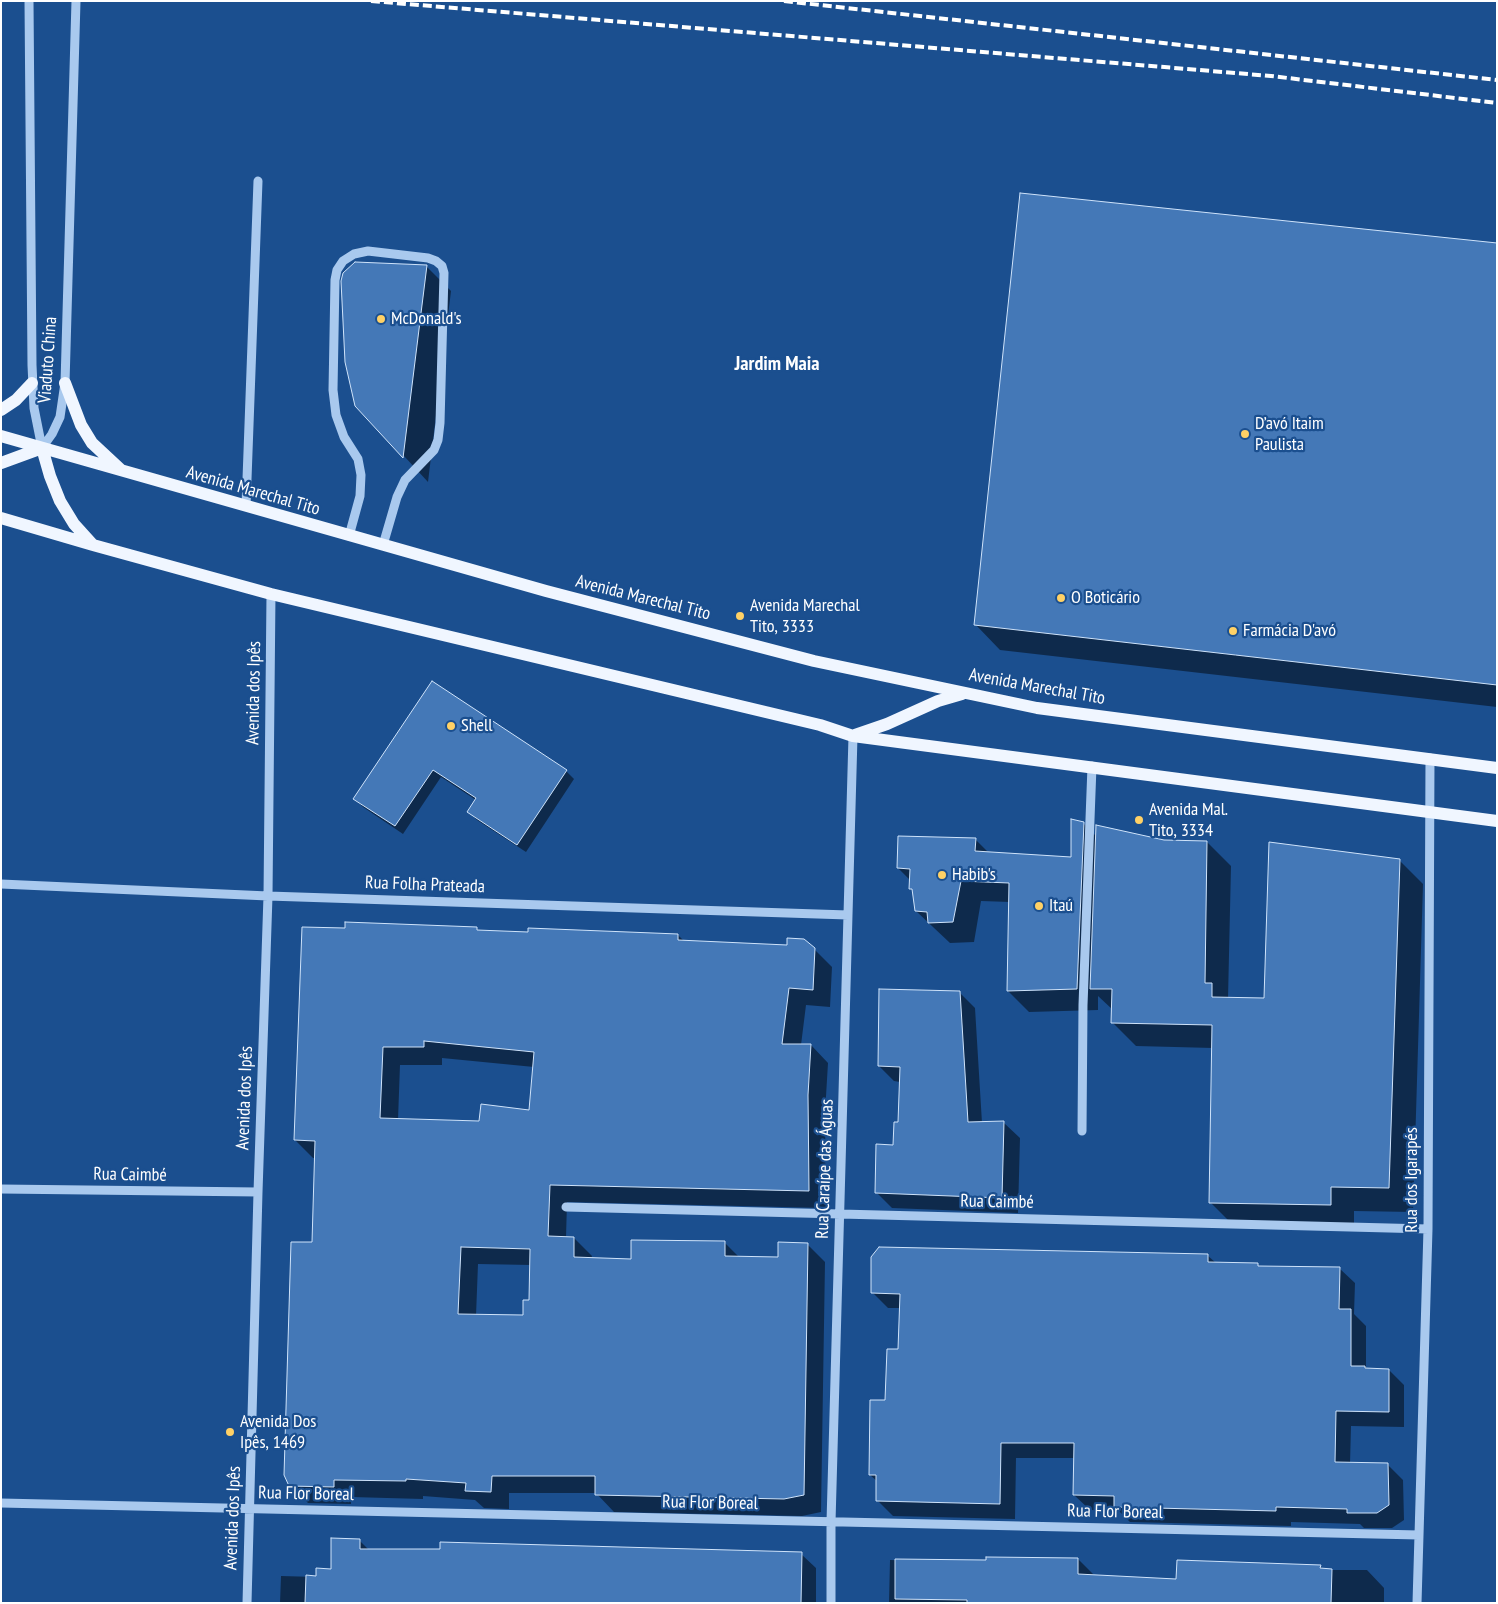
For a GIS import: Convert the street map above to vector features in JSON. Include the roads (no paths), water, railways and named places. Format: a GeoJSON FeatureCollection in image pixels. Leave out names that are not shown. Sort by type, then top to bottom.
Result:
{"type":"FeatureCollection","features":[{"type":"Feature","properties":{"kind":"main road"},"geometry":{"type":"LineString","coordinates":[[1,410],[16,400],[32,383]]}},
{"type":"Feature","properties":{"kind":"main road"},"geometry":{"type":"LineString","coordinates":[[65,384],[74,411],[92,443],[123,471]]}},
{"type":"Feature","properties":{"kind":"main road","name":"Avenida Marechal Tito"},"geometry":{"type":"LineString","coordinates":[[1,436],[546,591],[814,661],[1037,708],[1497,768]]}},
{"type":"Feature","properties":{"kind":"main road"},"geometry":{"type":"LineString","coordinates":[[1,463],[42,448],[60,501],[74,524],[93,546]]}},
{"type":"Feature","properties":{"kind":"main road"},"geometry":{"type":"LineString","coordinates":[[1,518],[93,546],[271,594],[812,723],[853,736],[1092,766],[1497,821]]}},
{"type":"Feature","properties":{"kind":"main road"},"geometry":{"type":"LineString","coordinates":[[853,736],[887,724],[938,701],[965,693]]}},
{"type":"Feature","properties":{"kind":"street","name":"Viaduto China"},"geometry":{"type":"LineString","coordinates":[[30,1],[32,383],[35,415],[42,448]]}},
{"type":"Feature","properties":{"kind":"street","name":"Viaduto China"},"geometry":{"type":"LineString","coordinates":[[42,448],[52,434],[60,417],[65,384],[76,1]]}},
{"type":"Feature","properties":{"kind":"street"},"geometry":{"type":"LineString","coordinates":[[246,506],[258,181]]}},
{"type":"Feature","properties":{"kind":"street"},"geometry":{"type":"LineString","coordinates":[[349,536],[360,496],[361,475],[358,459],[344,437],[336,415],[333,390],[335,280],[337,270],[343,261],[354,254],[368,251],[428,258],[442,266],[444,273],[438,440],[434,450],[405,480],[397,497],[383,545]]}},
{"type":"Feature","properties":{"kind":"street","name":"Avenida dos Ipês"},"geometry":{"type":"LineString","coordinates":[[247,1603],[268,896],[271,594]]}},
{"type":"Feature","properties":{"kind":"street","name":"Rua Caraípe das Águas"},"geometry":{"type":"LineString","coordinates":[[831,1603],[831,1522],[853,736]]}},
{"type":"Feature","properties":{"kind":"street","name":"Rua dos Igarapés"},"geometry":{"type":"LineString","coordinates":[[1417,1603],[1428,1229],[1430,758]]}},
{"type":"Feature","properties":{"kind":"street"},"geometry":{"type":"LineString","coordinates":[[1082,1131],[1083,1005],[1092,766]]}},
{"type":"Feature","properties":{"kind":"street","name":"Rua Folha Prateada"},"geometry":{"type":"LineString","coordinates":[[1,884],[268,896],[848,915]]}},
{"type":"Feature","properties":{"kind":"street","name":"Rua Caimbé"},"geometry":{"type":"LineString","coordinates":[[1,1189],[258,1192]]}},
{"type":"Feature","properties":{"kind":"street","name":"Rua Caimbé"},"geometry":{"type":"LineString","coordinates":[[566,1207],[1428,1229]]}},
{"type":"Feature","properties":{"kind":"street","name":"Rua Flor Boreal"},"geometry":{"type":"LineString","coordinates":[[1,1503],[1419,1535]]}},
{"type":"Feature","properties":{"kind":"railway"},"geometry":{"type":"LineString","coordinates":[[371,1],[1271,76],[1497,103]]}},
{"type":"Feature","properties":{"kind":"railway"},"geometry":{"type":"LineString","coordinates":[[784,1],[1497,80]]}},
{"type":"Feature","properties":{"kind":"place","name":"McDonald's"},"geometry":{"type":"Point","coordinates":[381,319]}},
{"type":"Feature","properties":{"kind":"place","name":"D’avó Itaim Paulista"},"geometry":{"type":"Point","coordinates":[1245,434]}},
{"type":"Feature","properties":{"kind":"place","name":"O Boticário"},"geometry":{"type":"Point","coordinates":[1061,598]}},
{"type":"Feature","properties":{"kind":"place","name":"Avenida Marechal Tito, 3333"},"geometry":{"type":"Point","coordinates":[740,616]}},
{"type":"Feature","properties":{"kind":"place","name":"Farmácia D'avó"},"geometry":{"type":"Point","coordinates":[1233,631]}},
{"type":"Feature","properties":{"kind":"place","name":"Shell"},"geometry":{"type":"Point","coordinates":[451,726]}},
{"type":"Feature","properties":{"kind":"place","name":"Avenida Mal. Tito, 3334"},"geometry":{"type":"Point","coordinates":[1139,820]}},
{"type":"Feature","properties":{"kind":"place","name":"Habib's"},"geometry":{"type":"Point","coordinates":[942,875]}},
{"type":"Feature","properties":{"kind":"place","name":"Itaú"},"geometry":{"type":"Point","coordinates":[1039,906]}},
{"type":"Feature","properties":{"kind":"place","name":"Avenida Dos Ipês, 1469"},"geometry":{"type":"Point","coordinates":[230,1432]}},
{"type":"Feature","properties":{"kind":"district","name":"Jardim Maia"},"geometry":{"type":"Point","coordinates":[777,364]}}]}
